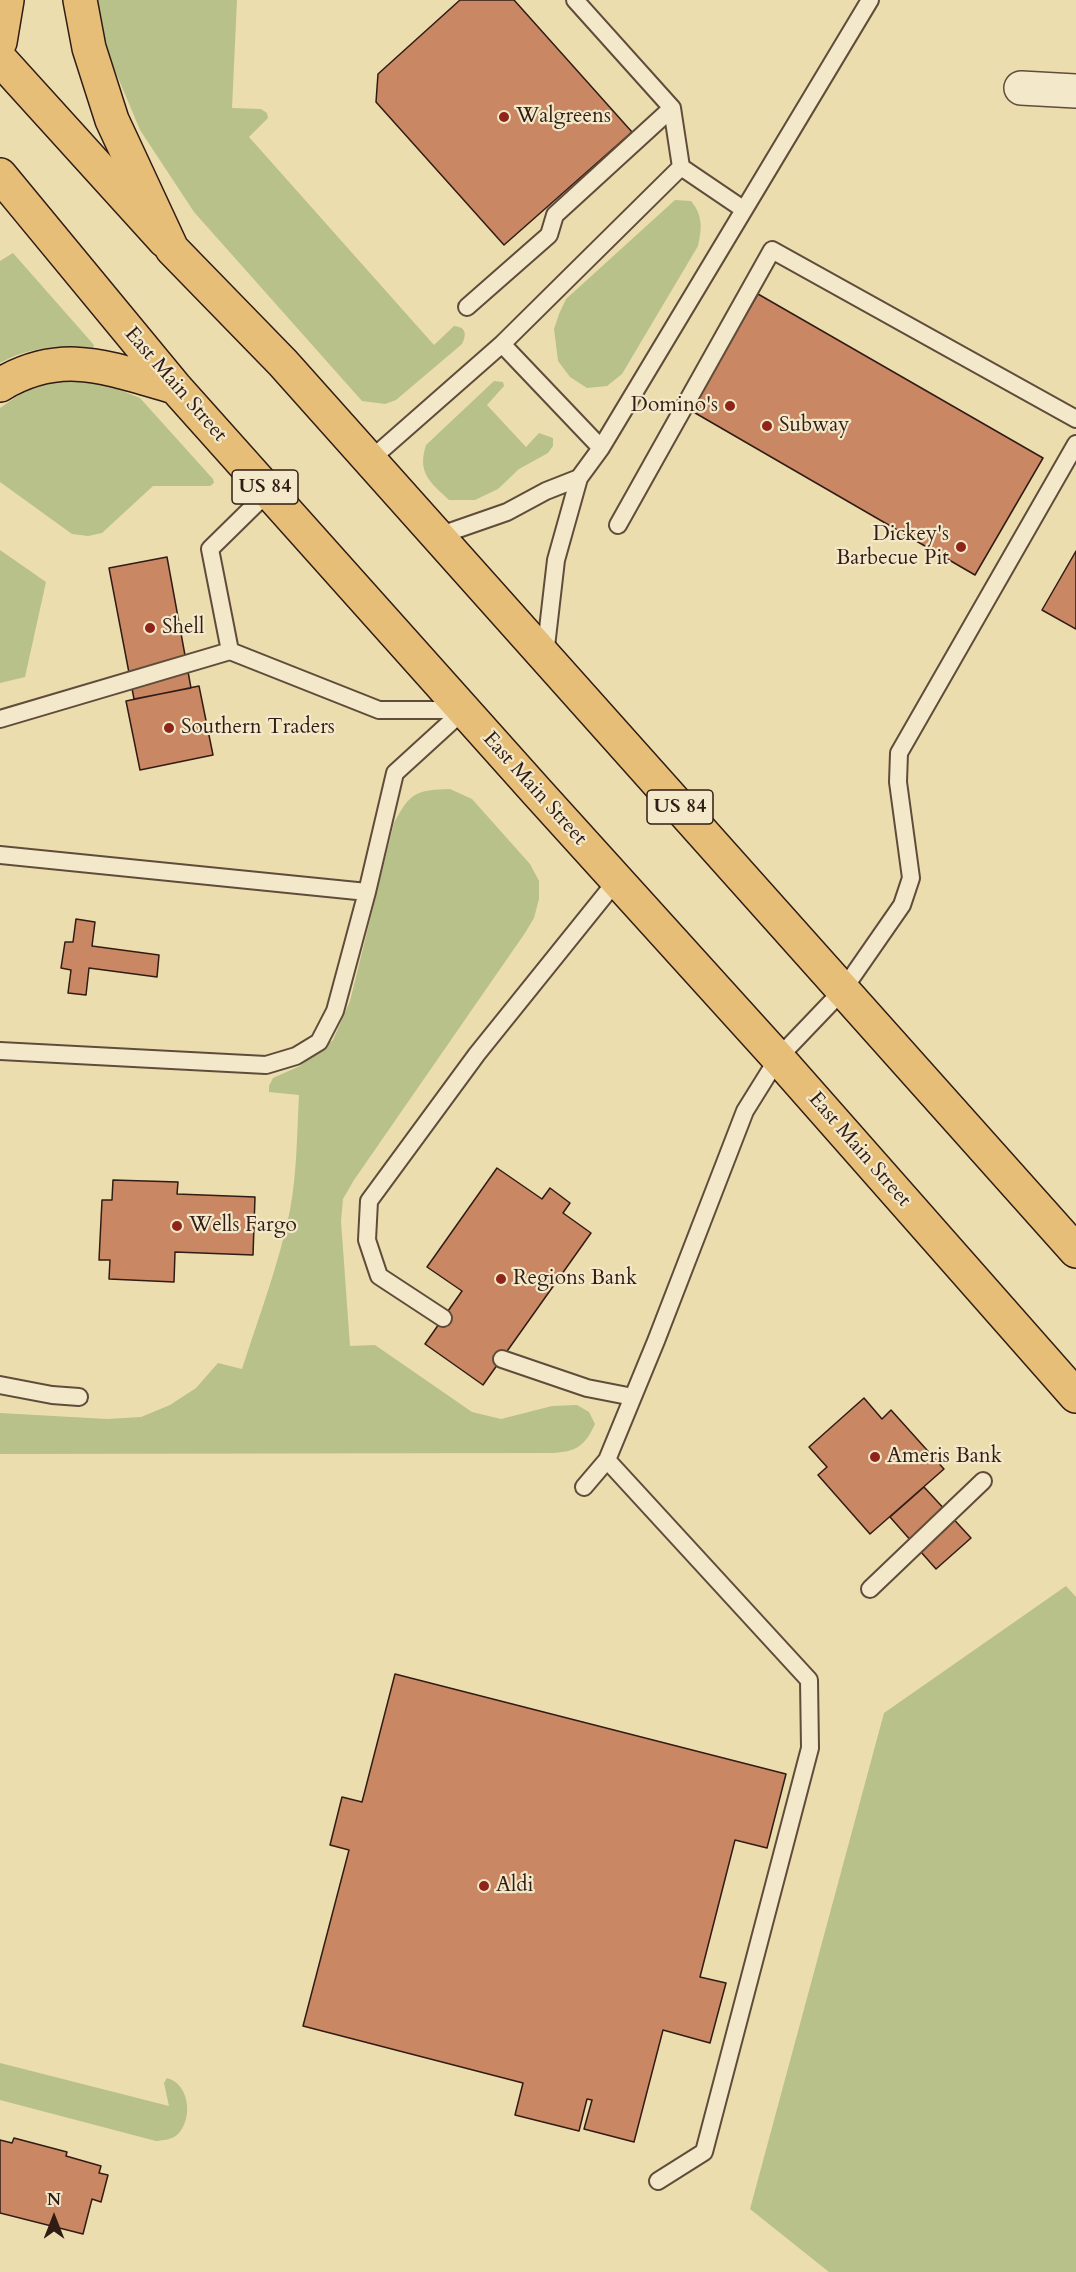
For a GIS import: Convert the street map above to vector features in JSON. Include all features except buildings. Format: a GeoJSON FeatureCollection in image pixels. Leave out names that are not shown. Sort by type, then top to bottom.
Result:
{"type":"FeatureCollection","features":[{"type":"Feature","properties":{"kind":"main road"},"geometry":{"type":"LineString","coordinates":[[0,42],[7,0]]}},
{"type":"Feature","properties":{"kind":"main road","name":"US 84"},"geometry":{"type":"LineString","coordinates":[[80,0],[89,48],[112,120],[172,249],[283,363],[1076,1251]]}},
{"type":"Feature","properties":{"kind":"main road"},"geometry":{"type":"LineString","coordinates":[[0,59],[172,249]]}},
{"type":"Feature","properties":{"kind":"main road","name":"East Main Street"},"geometry":{"type":"LineString","coordinates":[[0,175],[175,387],[778,1058],[1076,1396]]}},
{"type":"Feature","properties":{"kind":"main road"},"geometry":{"type":"LineString","coordinates":[[0,385],[16,375],[43,366],[70,364],[98,365],[175,387]]}},
{"type":"Feature","properties":{"kind":"street"},"geometry":{"type":"LineString","coordinates":[[1021,88],[1076,91]]}},
{"type":"Feature","properties":{"kind":"lane"},"geometry":{"type":"LineString","coordinates":[[575,0],[672,108],[681,167],[743,209]]}},
{"type":"Feature","properties":{"kind":"lane"},"geometry":{"type":"LineString","coordinates":[[545,655],[556,560],[579,477],[601,448],[870,0]]}},
{"type":"Feature","properties":{"kind":"lane"},"geometry":{"type":"LineString","coordinates":[[466,307],[549,235],[555,214],[672,108]]}},
{"type":"Feature","properties":{"kind":"lane"},"geometry":{"type":"LineString","coordinates":[[370,460],[502,344],[681,167]]}},
{"type":"Feature","properties":{"kind":"lane"},"geometry":{"type":"LineString","coordinates":[[618,525],[772,250],[1076,419]]}},
{"type":"Feature","properties":{"kind":"lane"},"geometry":{"type":"LineString","coordinates":[[502,344],[601,448]]}},
{"type":"Feature","properties":{"kind":"lane"},"geometry":{"type":"LineString","coordinates":[[584,1486],[607,1460],[745,1110],[778,1058],[843,990],[902,905],[911,878],[898,782],[899,753],[1076,444]]}},
{"type":"Feature","properties":{"kind":"lane"},"geometry":{"type":"LineString","coordinates":[[438,536],[507,512],[546,491],[579,477]]}},
{"type":"Feature","properties":{"kind":"lane"},"geometry":{"type":"LineString","coordinates":[[230,651],[210,549],[269,491]]}},
{"type":"Feature","properties":{"kind":"lane"},"geometry":{"type":"LineString","coordinates":[[0,736],[2,719],[230,651],[379,710],[464,710]]}},
{"type":"Feature","properties":{"kind":"lane"},"geometry":{"type":"LineString","coordinates":[[0,1051],[227,1065],[266,1065],[296,1056],[319,1041],[335,1011],[367,892],[395,773],[464,710]]}},
{"type":"Feature","properties":{"kind":"lane"},"geometry":{"type":"LineString","coordinates":[[0,855],[367,892]]}},
{"type":"Feature","properties":{"kind":"lane"},"geometry":{"type":"LineString","coordinates":[[443,1318],[379,1276],[367,1240],[369,1201],[477,1054],[617,880]]}},
{"type":"Feature","properties":{"kind":"lane"},"geometry":{"type":"LineString","coordinates":[[502,1359],[587,1388],[633,1397]]}},
{"type":"Feature","properties":{"kind":"lane"},"geometry":{"type":"LineString","coordinates":[[0,1385],[52,1395],[80,1397]]}},
{"type":"Feature","properties":{"kind":"lane"},"geometry":{"type":"LineString","coordinates":[[607,1460],[809,1680],[810,1748],[704,2152],[658,2181]]}},
{"type":"Feature","properties":{"kind":"lane"},"geometry":{"type":"LineString","coordinates":[[870,1589],[983,1480]]}},
{"type":"Feature","properties":{"kind":"green space"},"geometry":{"type":"Polygon","coordinates":[[[97,0],[237,0],[232,108],[261,109],[267,113],[268,118],[249,137],[434,345],[454,326],[463,329],[465,337],[462,344],[396,400],[385,404],[362,401],[194,212],[140,130],[114,68],[100,22],[97,0]]]}},
{"type":"Feature","properties":{"kind":"green space"},"geometry":{"type":"Polygon","coordinates":[[[675,200],[691,201],[698,212],[701,228],[698,246],[622,374],[607,386],[587,388],[570,377],[558,361],[554,329],[566,299],[675,200]]]}},
{"type":"Feature","properties":{"kind":"green space"},"geometry":{"type":"Polygon","coordinates":[[[13,253],[94,345],[93,348],[45,348],[22,353],[0,363],[0,261],[13,253]]]}},
{"type":"Feature","properties":{"kind":"green space"},"geometry":{"type":"Polygon","coordinates":[[[59,381],[88,381],[140,398],[213,479],[214,483],[210,486],[153,486],[102,533],[88,536],[72,534],[0,482],[0,408],[32,386],[59,381]]]}},
{"type":"Feature","properties":{"kind":"green space"},"geometry":{"type":"Polygon","coordinates":[[[494,381],[503,382],[504,386],[487,405],[526,447],[539,433],[553,438],[553,446],[548,453],[519,469],[498,489],[475,500],[449,500],[431,482],[424,470],[426,445],[494,381]]]}},
{"type":"Feature","properties":{"kind":"green space"},"geometry":{"type":"Polygon","coordinates":[[[0,550],[46,582],[25,677],[0,683],[0,550]]]}},
{"type":"Feature","properties":{"kind":"green space"},"geometry":{"type":"Polygon","coordinates":[[[450,789],[472,799],[530,864],[539,881],[539,899],[534,918],[525,933],[343,1199],[341,1221],[350,1346],[375,1345],[472,1412],[501,1419],[552,1406],[577,1405],[589,1412],[595,1424],[587,1438],[574,1449],[552,1453],[0,1454],[0,1413],[107,1419],[141,1417],[170,1405],[196,1388],[218,1363],[242,1369],[280,1250],[294,1182],[299,1095],[269,1092],[269,1086],[273,1078],[300,1066],[333,1040],[350,1001],[394,823],[405,805],[416,795],[430,790],[450,789]]]}},
{"type":"Feature","properties":{"kind":"green space"},"geometry":{"type":"Polygon","coordinates":[[[1066,1586],[1076,1597],[1076,2272],[829,2272],[750,2209],[884,1713],[1066,1586]]]}},
{"type":"Feature","properties":{"kind":"green space"},"geometry":{"type":"Polygon","coordinates":[[[0,2063],[169,2106],[164,2083],[167,2078],[181,2087],[185,2094],[186,2120],[176,2136],[156,2141],[0,2100],[0,2063]]]}},
{"type":"Feature","properties":{"kind":"place","name":"Walgreens"},"geometry":{"type":"Point","coordinates":[504,117]}},
{"type":"Feature","properties":{"kind":"place","name":"Domino's"},"geometry":{"type":"Point","coordinates":[730,406]}},
{"type":"Feature","properties":{"kind":"place","name":"Subway"},"geometry":{"type":"Point","coordinates":[767,426]}},
{"type":"Feature","properties":{"kind":"place","name":"Dickey's Barbecue Pit"},"geometry":{"type":"Point","coordinates":[961,547]}},
{"type":"Feature","properties":{"kind":"place","name":"Shell"},"geometry":{"type":"Point","coordinates":[150,628]}},
{"type":"Feature","properties":{"kind":"place","name":"Southern Traders"},"geometry":{"type":"Point","coordinates":[169,728]}},
{"type":"Feature","properties":{"kind":"place","name":"Wells Fargo"},"geometry":{"type":"Point","coordinates":[177,1226]}},
{"type":"Feature","properties":{"kind":"place","name":"Regions Bank"},"geometry":{"type":"Point","coordinates":[501,1279]}},
{"type":"Feature","properties":{"kind":"place","name":"Ameris Bank"},"geometry":{"type":"Point","coordinates":[875,1457]}},
{"type":"Feature","properties":{"kind":"place","name":"Aldi"},"geometry":{"type":"Point","coordinates":[484,1886]}}]}
